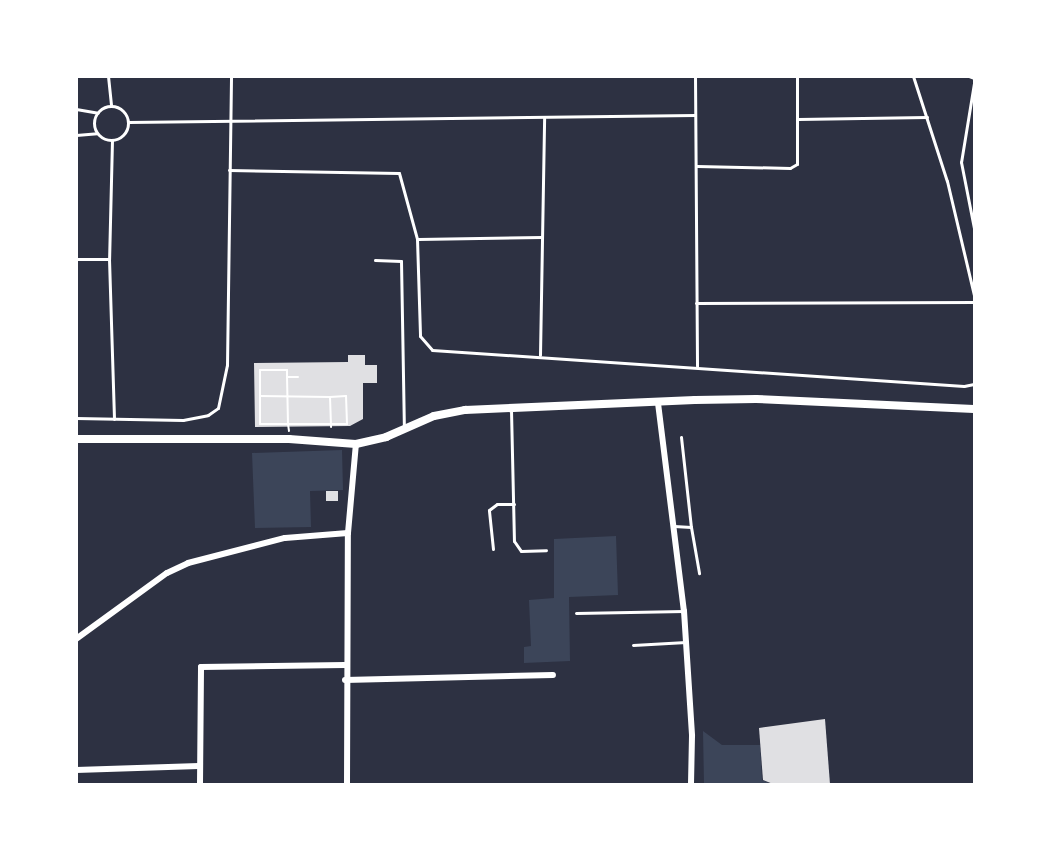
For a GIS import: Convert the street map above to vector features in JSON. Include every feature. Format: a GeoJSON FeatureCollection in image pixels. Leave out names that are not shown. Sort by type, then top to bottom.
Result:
{"type":"FeatureCollection","features":[{"type":"Feature","properties":{"kind":"street"},"geometry":{"type":"LineString","coordinates":[[76,439],[288,439],[356,444],[449,412],[756,399],[975,409]]}},
{"type":"Feature","properties":{"kind":"street"},"geometry":{"type":"LineString","coordinates":[[658,403],[684,611],[692,784]]}},
{"type":"Feature","properties":{"kind":"street"},"geometry":{"type":"LineString","coordinates":[[347,784],[345,665],[348,533],[356,444]]}},
{"type":"Feature","properties":{"kind":"street"},"geometry":{"type":"LineString","coordinates":[[76,639],[167,573],[188,563],[285,538],[348,533]]}},
{"type":"Feature","properties":{"kind":"street"},"geometry":{"type":"LineString","coordinates":[[200,784],[201,667],[345,665]]}},
{"type":"Feature","properties":{"kind":"street"},"geometry":{"type":"LineString","coordinates":[[345,680],[553,675]]}},
{"type":"Feature","properties":{"kind":"street"},"geometry":{"type":"LineString","coordinates":[[76,770],[199,766]]}},
{"type":"Feature","properties":{"kind":"lane"},"geometry":{"type":"LineString","coordinates":[[108,76],[111,106]]}},
{"type":"Feature","properties":{"kind":"lane"},"geometry":{"type":"LineString","coordinates":[[76,418],[196,419],[218,408],[227,365],[231,76]]}},
{"type":"Feature","properties":{"kind":"lane"},"geometry":{"type":"LineString","coordinates":[[695,76],[697,366]]}},
{"type":"Feature","properties":{"kind":"lane"},"geometry":{"type":"LineString","coordinates":[[697,166],[790,168],[796,164],[799,156],[797,76]]}},
{"type":"Feature","properties":{"kind":"lane"},"geometry":{"type":"LineString","coordinates":[[913,76],[927,117],[975,296]]}},
{"type":"Feature","properties":{"kind":"lane"},"geometry":{"type":"LineString","coordinates":[[969,76],[975,78]]}},
{"type":"Feature","properties":{"kind":"lane"},"geometry":{"type":"LineString","coordinates":[[975,83],[961,162],[975,228]]}},
{"type":"Feature","properties":{"kind":"lane"},"geometry":{"type":"LineString","coordinates":[[76,109],[98,112],[111,106],[123,111],[128,122],[124,134],[112,140]]}},
{"type":"Feature","properties":{"kind":"lane"},"geometry":{"type":"LineString","coordinates":[[98,112],[94,119],[98,133]]}},
{"type":"Feature","properties":{"kind":"lane"},"geometry":{"type":"LineString","coordinates":[[128,122],[695,115]]}},
{"type":"Feature","properties":{"kind":"lane"},"geometry":{"type":"LineString","coordinates":[[540,355],[544,117]]}},
{"type":"Feature","properties":{"kind":"lane"},"geometry":{"type":"LineString","coordinates":[[798,119],[927,117]]}},
{"type":"Feature","properties":{"kind":"lane"},"geometry":{"type":"LineString","coordinates":[[76,135],[98,133],[112,140]]}},
{"type":"Feature","properties":{"kind":"lane"},"geometry":{"type":"LineString","coordinates":[[112,140],[109,259],[114,419]]}},
{"type":"Feature","properties":{"kind":"lane"},"geometry":{"type":"LineString","coordinates":[[229,170],[399,173],[417,239],[420,336],[425,345],[432,350],[540,355],[964,386],[975,384]]}},
{"type":"Feature","properties":{"kind":"lane"},"geometry":{"type":"LineString","coordinates":[[417,239],[542,237]]}},
{"type":"Feature","properties":{"kind":"lane"},"geometry":{"type":"LineString","coordinates":[[76,259],[109,259]]}},
{"type":"Feature","properties":{"kind":"lane"},"geometry":{"type":"LineString","coordinates":[[375,260],[401,261],[404,428]]}},
{"type":"Feature","properties":{"kind":"lane"},"geometry":{"type":"LineString","coordinates":[[696,303],[975,302]]}},
{"type":"Feature","properties":{"kind":"lane"},"geometry":{"type":"LineString","coordinates":[[511,409],[518,549],[546,550]]}},
{"type":"Feature","properties":{"kind":"lane"},"geometry":{"type":"LineString","coordinates":[[681,437],[691,527],[699,573]]}},
{"type":"Feature","properties":{"kind":"lane"},"geometry":{"type":"LineString","coordinates":[[493,549],[489,510],[496,504],[514,504]]}},
{"type":"Feature","properties":{"kind":"lane"},"geometry":{"type":"LineString","coordinates":[[673,526],[691,527]]}},
{"type":"Feature","properties":{"kind":"lane"},"geometry":{"type":"LineString","coordinates":[[576,613],[684,611]]}},
{"type":"Feature","properties":{"kind":"lane"},"geometry":{"type":"LineString","coordinates":[[633,645],[686,642]]}},
{"type":"Feature","properties":{"kind":"path"},"geometry":{"type":"LineString","coordinates":[[260,396],[288,397],[346,396],[347,424],[331,426],[288,426],[260,424],[260,396],[260,370],[287,370],[288,397],[288,426]]}},
{"type":"Feature","properties":{"kind":"path"},"geometry":{"type":"LineString","coordinates":[[287,377],[298,377]]}},
{"type":"Feature","properties":{"kind":"path"},"geometry":{"type":"LineString","coordinates":[[330,397],[331,426]]}},
{"type":"Feature","properties":{"kind":"shaded area"},"geometry":{"type":"Polygon","coordinates":[[[342,450],[343,490],[310,491],[311,527],[255,528],[252,453],[342,450]]]}},
{"type":"Feature","properties":{"kind":"shaded area"},"geometry":{"type":"Polygon","coordinates":[[[616,536],[618,595],[569,597],[570,661],[524,663],[524,647],[531,646],[529,600],[554,598],[554,539],[616,536]]]}},
{"type":"Feature","properties":{"kind":"shaded area"},"geometry":{"type":"Polygon","coordinates":[[[703,731],[722,745],[760,745],[762,780],[772,784],[704,784],[703,731]]]}},
{"type":"Feature","properties":{"kind":"building"},"geometry":{"type":"Polygon","coordinates":[[[348,355],[365,355],[365,365],[377,365],[377,383],[363,383],[363,419],[350,426],[255,427],[254,363],[348,362],[348,355]]]}},
{"type":"Feature","properties":{"kind":"building"},"geometry":{"type":"Polygon","coordinates":[[[326,491],[338,491],[338,501],[326,501],[326,491]]]}},
{"type":"Feature","properties":{"kind":"building"},"geometry":{"type":"Polygon","coordinates":[[[825,719],[830,784],[773,784],[763,780],[759,728],[825,719]]]}}]}
